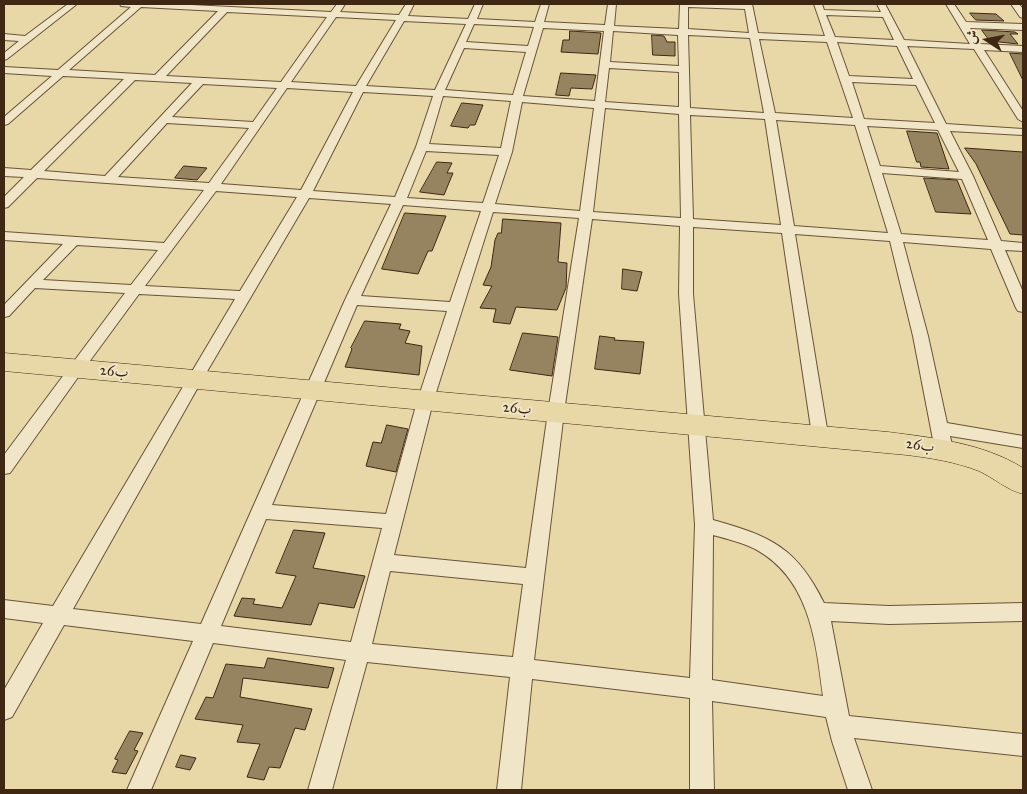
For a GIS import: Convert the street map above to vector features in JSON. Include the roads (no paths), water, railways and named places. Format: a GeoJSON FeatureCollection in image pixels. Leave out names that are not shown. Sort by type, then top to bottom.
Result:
{"type":"FeatureCollection","features":[{"type":"Feature","properties":{"kind":"highway","name":"26ب"},"geometry":{"type":"LineString","coordinates":[[4,362],[425,402],[820,435],[942,439],[972,456],[1004,469],[1023,483]]}},
{"type":"Feature","properties":{"kind":"street"},"geometry":{"type":"LineString","coordinates":[[4,57],[73,4]]}},
{"type":"Feature","properties":{"kind":"street"},"geometry":{"type":"LineString","coordinates":[[124,4],[204,6],[224,10],[1023,49]]}},
{"type":"Feature","properties":{"kind":"street"},"geometry":{"type":"LineString","coordinates":[[5,120],[140,4]]}},
{"type":"Feature","properties":{"kind":"street"},"geometry":{"type":"LineString","coordinates":[[269,12],[276,4]]}},
{"type":"Feature","properties":{"kind":"street"},"geometry":{"type":"LineString","coordinates":[[4,468],[75,369],[212,188],[341,4]]}},
{"type":"Feature","properties":{"kind":"street"},"geometry":{"type":"LineString","coordinates":[[4,710],[194,380],[305,194],[359,89],[410,4]]}},
{"type":"Feature","properties":{"kind":"street"},"geometry":{"type":"LineString","coordinates":[[139,790],[352,300],[399,201],[422,147],[439,93],[479,4]]}},
{"type":"Feature","properties":{"kind":"street"},"geometry":{"type":"LineString","coordinates":[[320,790],[359,652],[425,402],[489,209],[506,152],[517,99],[545,4]]}},
{"type":"Feature","properties":{"kind":"street"},"geometry":{"type":"LineString","coordinates":[[509,790],[522,668],[556,412],[586,216],[612,4]]}},
{"type":"Feature","properties":{"kind":"street"},"geometry":{"type":"LineString","coordinates":[[702,790],[701,689],[704,525],[686,294],[684,4],[748,5],[770,116],[820,435]]}},
{"type":"Feature","properties":{"kind":"street"},"geometry":{"type":"LineString","coordinates":[[881,4],[922,82],[967,176],[998,245],[1023,308]]}},
{"type":"Feature","properties":{"kind":"street"},"geometry":{"type":"LineString","coordinates":[[950,4],[1023,119]]}},
{"type":"Feature","properties":{"kind":"street"},"geometry":{"type":"LineString","coordinates":[[1015,4],[1023,15]]}},
{"type":"Feature","properties":{"kind":"street"},"geometry":{"type":"LineString","coordinates":[[887,15],[819,8],[877,169],[920,335],[942,439],[1023,442]]}},
{"type":"Feature","properties":{"kind":"street"},"geometry":{"type":"LineString","coordinates":[[158,78],[224,10]]}},
{"type":"Feature","properties":{"kind":"street"},"geometry":{"type":"LineString","coordinates":[[963,25],[1023,27]]}},
{"type":"Feature","properties":{"kind":"street"},"geometry":{"type":"LineString","coordinates":[[4,37],[27,38]]}},
{"type":"Feature","properties":{"kind":"street"},"geometry":{"type":"LineString","coordinates":[[461,46],[531,49]]}},
{"type":"Feature","properties":{"kind":"street"},"geometry":{"type":"LineString","coordinates":[[604,65],[684,69]]}},
{"type":"Feature","properties":{"kind":"street"},"geometry":{"type":"LineString","coordinates":[[4,70],[439,93],[685,111],[1023,132]]}},
{"type":"Feature","properties":{"kind":"street"},"geometry":{"type":"LineString","coordinates":[[4,204],[132,77]]}},
{"type":"Feature","properties":{"kind":"street"},"geometry":{"type":"LineString","coordinates":[[845,79],[922,82]]}},
{"type":"Feature","properties":{"kind":"street"},"geometry":{"type":"LineString","coordinates":[[108,180],[200,81]]}},
{"type":"Feature","properties":{"kind":"street"},"geometry":{"type":"LineString","coordinates":[[163,120],[256,125]]}},
{"type":"Feature","properties":{"kind":"street"},"geometry":{"type":"LineString","coordinates":[[422,147],[506,152]]}},
{"type":"Feature","properties":{"kind":"street"},"geometry":{"type":"LineString","coordinates":[[877,169],[967,176]]}},
{"type":"Feature","properties":{"kind":"street"},"geometry":{"type":"LineString","coordinates":[[4,172],[1023,247]]}},
{"type":"Feature","properties":{"kind":"street"},"geometry":{"type":"LineString","coordinates":[[4,236],[166,247]]}},
{"type":"Feature","properties":{"kind":"street"},"geometry":{"type":"LineString","coordinates":[[4,313],[72,242]]}},
{"type":"Feature","properties":{"kind":"street"},"geometry":{"type":"LineString","coordinates":[[30,284],[135,291],[244,295]]}},
{"type":"Feature","properties":{"kind":"street"},"geometry":{"type":"LineString","coordinates":[[352,300],[456,307]]}},
{"type":"Feature","properties":{"kind":"street"},"geometry":{"type":"LineString","coordinates":[[260,511],[394,522]]}},
{"type":"Feature","properties":{"kind":"street"},"geometry":{"type":"LineString","coordinates":[[704,525],[752,539],[770,549],[789,564],[807,587],[820,612],[838,717],[860,790]]}},
{"type":"Feature","properties":{"kind":"street"},"geometry":{"type":"LineString","coordinates":[[383,562],[534,577]]}},
{"type":"Feature","properties":{"kind":"street"},"geometry":{"type":"LineString","coordinates":[[4,609],[359,652],[522,668],[701,689],[838,717],[1023,745]]}},
{"type":"Feature","properties":{"kind":"street"},"geometry":{"type":"LineString","coordinates":[[820,612],[889,615],[1023,612]]}}]}
